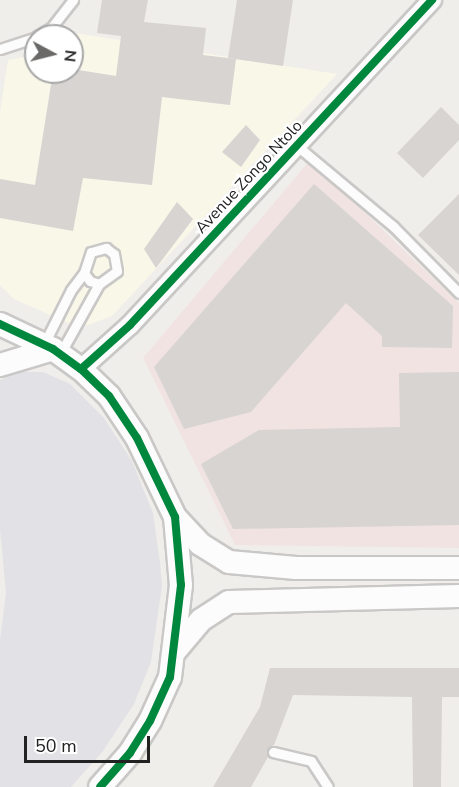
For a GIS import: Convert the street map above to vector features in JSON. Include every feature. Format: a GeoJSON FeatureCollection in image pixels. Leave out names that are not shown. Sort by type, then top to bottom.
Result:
{"type":"FeatureCollection","features":[{"type":"Feature","properties":{"kind":"street","name":"Avenue Zongo Ntolo"},"geometry":{"type":"LineString","coordinates":[[81,369],[130,325],[432,0]]}},
{"type":"Feature","properties":{"kind":"street"},"geometry":{"type":"LineString","coordinates":[[0,324],[52,349],[81,369],[108,396],[137,438],[175,516],[200,544],[229,562],[296,568],[459,568]]}},
{"type":"Feature","properties":{"kind":"street"},"geometry":{"type":"LineString","coordinates":[[0,364],[52,349]]}},
{"type":"Feature","properties":{"kind":"street"},"geometry":{"type":"LineString","coordinates":[[100,787],[150,721],[170,677],[182,585],[175,516]]}},
{"type":"Feature","properties":{"kind":"street"},"geometry":{"type":"LineString","coordinates":[[175,651],[216,608],[251,599],[459,596]]}},
{"type":"Feature","properties":{"kind":"lane"},"geometry":{"type":"LineString","coordinates":[[54,24],[73,0]]}},
{"type":"Feature","properties":{"kind":"lane"},"geometry":{"type":"LineString","coordinates":[[0,49],[24,41]]}},
{"type":"Feature","properties":{"kind":"lane"},"geometry":{"type":"LineString","coordinates":[[296,145],[393,226],[459,293]]}},
{"type":"Feature","properties":{"kind":"lane"},"geometry":{"type":"LineString","coordinates":[[106,248],[114,254],[117,271],[99,284],[52,349],[71,290],[84,273],[91,252],[106,248]]}},
{"type":"Feature","properties":{"kind":"lane"},"geometry":{"type":"LineString","coordinates":[[84,273],[90,281],[99,284]]}},
{"type":"Feature","properties":{"kind":"lane"},"geometry":{"type":"LineString","coordinates":[[273,753],[311,761],[328,787]]}},
{"type":"Feature","properties":{"kind":"shaded area"},"geometry":{"type":"Polygon","coordinates":[[[84,34],[337,74],[112,316],[88,325],[73,325],[14,299],[0,285],[0,112],[8,60],[24,57],[24,84],[84,84],[84,34]]]}},
{"type":"Feature","properties":{"kind":"shaded area"},"geometry":{"type":"Polygon","coordinates":[[[310,160],[459,303],[459,548],[235,545],[143,358],[310,160]]]}},
{"type":"Feature","properties":{"kind":"shaded area"},"geometry":{"type":"Polygon","coordinates":[[[20,372],[43,372],[70,384],[104,418],[132,461],[153,513],[160,563],[162,586],[151,662],[134,704],[103,751],[71,787],[0,787],[0,640],[6,593],[0,529],[0,380],[20,372]]]}},
{"type":"Feature","properties":{"kind":"building"},"geometry":{"type":"Polygon","coordinates":[[[102,0],[148,0],[144,22],[206,28],[203,55],[236,59],[230,105],[162,97],[152,185],[83,178],[73,231],[0,218],[0,179],[35,185],[51,84],[84,84],[84,71],[116,76],[121,36],[97,33],[102,0]]]}},
{"type":"Feature","properties":{"kind":"building"},"geometry":{"type":"Polygon","coordinates":[[[237,0],[293,0],[283,66],[228,58],[237,0]]]}},
{"type":"Feature","properties":{"kind":"building"},"geometry":{"type":"Polygon","coordinates":[[[441,107],[459,125],[459,140],[423,178],[397,153],[441,107]]]}},
{"type":"Feature","properties":{"kind":"building"},"geometry":{"type":"Polygon","coordinates":[[[246,125],[260,140],[241,167],[222,152],[246,125]]]}},
{"type":"Feature","properties":{"kind":"building"},"geometry":{"type":"Polygon","coordinates":[[[314,184],[453,306],[452,348],[382,347],[382,336],[346,303],[251,412],[184,429],[154,367],[314,184]]]}},
{"type":"Feature","properties":{"kind":"building"},"geometry":{"type":"Polygon","coordinates":[[[459,194],[459,275],[418,235],[459,194]]]}},
{"type":"Feature","properties":{"kind":"building"},"geometry":{"type":"Polygon","coordinates":[[[177,202],[193,219],[156,268],[144,249],[177,202]]]}},
{"type":"Feature","properties":{"kind":"building"},"geometry":{"type":"Polygon","coordinates":[[[459,372],[459,525],[233,529],[201,464],[259,430],[400,427],[399,373],[459,372]]]}},
{"type":"Feature","properties":{"kind":"building"},"geometry":{"type":"Polygon","coordinates":[[[270,668],[459,668],[459,697],[442,697],[441,787],[413,787],[412,697],[293,695],[274,745],[268,748],[268,757],[251,787],[213,787],[260,707],[270,668]]]}},
{"type":"Feature","properties":{"kind":"cycle path"},"geometry":{"type":"LineString","coordinates":[[81,369],[130,325],[432,0]]}},
{"type":"Feature","properties":{"kind":"cycle path"},"geometry":{"type":"LineString","coordinates":[[0,324],[53,349],[81,369],[109,396],[137,438],[175,517],[181,585],[170,677],[150,721],[130,753],[100,787]]}}]}
